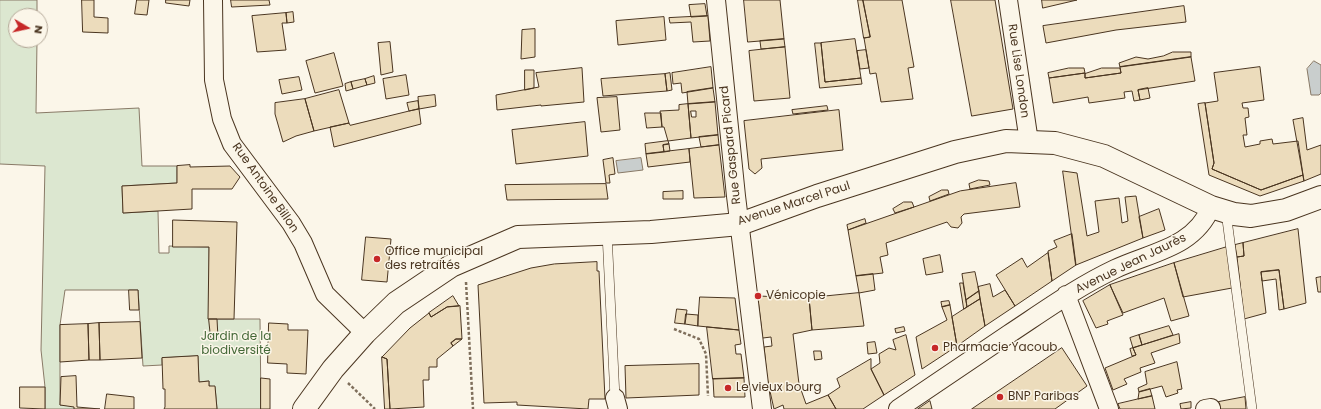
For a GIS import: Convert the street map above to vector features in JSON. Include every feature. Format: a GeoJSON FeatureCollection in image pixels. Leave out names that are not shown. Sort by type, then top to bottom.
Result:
{"type":"FeatureCollection","features":[{"type":"Feature","properties":{"kind":"main road","name":"Avenue Marcel Paul"},"geometry":{"type":"LineString","coordinates":[[304,409],[333,370],[365,333],[396,303],[451,266],[518,237],[607,232],[651,232],[740,224],[817,196],[955,152],[1006,141],[1055,143],[1104,156],[1218,210]]}},
{"type":"Feature","properties":{"kind":"main road"},"geometry":{"type":"LineString","coordinates":[[1286,210],[1321,197]]}},
{"type":"Feature","properties":{"kind":"main road"},"geometry":{"type":"LineString","coordinates":[[1218,210],[1251,216],[1286,210],[1321,208]]}},
{"type":"Feature","properties":{"kind":"street","name":"Rue Antoine Billon"},"geometry":{"type":"LineString","coordinates":[[213,0],[214,80],[222,119],[232,144],[291,223],[303,243],[325,294],[365,333]]}},
{"type":"Feature","properties":{"kind":"street","name":"Rue Gaspard Picard"},"geometry":{"type":"LineString","coordinates":[[716,0],[762,409]]}},
{"type":"Feature","properties":{"kind":"street","name":"Rue Lise London"},"geometry":{"type":"LineString","coordinates":[[1008,0],[1029,142]]}},
{"type":"Feature","properties":{"kind":"street","name":"Avenue Jean Jaurès"},"geometry":{"type":"LineString","coordinates":[[898,409],[1066,296],[1116,269],[1182,242],[1198,230],[1206,218],[1218,210]]}},
{"type":"Feature","properties":{"kind":"street","name":"Avenue Jean Jaurès"},"geometry":{"type":"LineString","coordinates":[[1066,296],[1109,409]]}},
{"type":"Feature","properties":{"kind":"lane"},"geometry":{"type":"LineString","coordinates":[[1218,210],[1252,409]]}},
{"type":"Feature","properties":{"kind":"lane"},"geometry":{"type":"LineString","coordinates":[[607,232],[617,403]]}},
{"type":"Feature","properties":{"kind":"path"},"geometry":{"type":"LineString","coordinates":[[465,259],[473,409]]}},
{"type":"Feature","properties":{"kind":"path"},"geometry":{"type":"LineString","coordinates":[[674,329],[699,339],[706,354],[708,396]]}},
{"type":"Feature","properties":{"kind":"path"},"geometry":{"type":"LineString","coordinates":[[333,370],[375,409]]}},
{"type":"Feature","properties":{"kind":"green space","name":"Jardin de la biodiversité"},"geometry":{"type":"Polygon","coordinates":[[[0,0],[37,0],[37,8],[8,8],[8,48],[37,48],[36,113],[139,108],[142,166],[177,166],[177,183],[122,186],[123,213],[158,211],[159,253],[169,253],[169,246],[209,247],[209,319],[260,319],[261,409],[217,409],[215,387],[209,386],[209,381],[199,382],[198,356],[162,358],[162,365],[143,366],[138,290],[65,290],[60,325],[60,405],[75,406],[75,409],[45,409],[45,387],[41,350],[45,166],[0,164],[0,0]]]}},
{"type":"Feature","properties":{"kind":"shaded area"},"geometry":{"type":"Polygon","coordinates":[[[1314,61],[1321,65],[1321,93],[1319,95],[1311,95],[1307,69],[1314,61]]]}},
{"type":"Feature","properties":{"kind":"shaded area"},"geometry":{"type":"Polygon","coordinates":[[[641,158],[643,170],[618,173],[616,161],[641,158]]]}},
{"type":"Feature","properties":{"kind":"building"},"geometry":{"type":"Polygon","coordinates":[[[82,0],[94,0],[94,17],[108,18],[108,33],[83,32],[82,0]]]}},
{"type":"Feature","properties":{"kind":"building"},"geometry":{"type":"Polygon","coordinates":[[[137,0],[149,0],[147,15],[135,14],[137,0]]]}},
{"type":"Feature","properties":{"kind":"building"},"geometry":{"type":"Polygon","coordinates":[[[166,0],[190,0],[189,6],[166,3],[166,0]]]}},
{"type":"Feature","properties":{"kind":"building"},"geometry":{"type":"Polygon","coordinates":[[[231,0],[269,0],[270,5],[232,7],[231,0]]]}},
{"type":"Feature","properties":{"kind":"building"},"geometry":{"type":"Polygon","coordinates":[[[744,0],[780,0],[784,39],[748,42],[744,0]]]}},
{"type":"Feature","properties":{"kind":"building"},"geometry":{"type":"Polygon","coordinates":[[[858,0],[863,0],[870,37],[864,38],[858,0]]]}},
{"type":"Feature","properties":{"kind":"building"},"geometry":{"type":"Polygon","coordinates":[[[863,0],[902,0],[914,67],[908,68],[913,99],[881,102],[876,73],[870,74],[864,38],[870,37],[863,0]]]}},
{"type":"Feature","properties":{"kind":"building"},"geometry":{"type":"Polygon","coordinates":[[[951,0],[995,0],[1013,109],[972,116],[951,0]]]}},
{"type":"Feature","properties":{"kind":"building"},"geometry":{"type":"Polygon","coordinates":[[[1042,0],[1077,0],[1043,8],[1042,0]]]}},
{"type":"Feature","properties":{"kind":"building"},"geometry":{"type":"Polygon","coordinates":[[[705,4],[707,16],[691,17],[689,5],[705,4]]]}},
{"type":"Feature","properties":{"kind":"building"},"geometry":{"type":"Polygon","coordinates":[[[1184,6],[1186,22],[1116,30],[1046,43],[1043,26],[1184,6]]]}},
{"type":"Feature","properties":{"kind":"building"},"geometry":{"type":"Polygon","coordinates":[[[293,12],[294,22],[287,23],[286,13],[293,12]]]}},
{"type":"Feature","properties":{"kind":"building"},"geometry":{"type":"Polygon","coordinates":[[[286,13],[287,23],[282,23],[286,50],[257,52],[252,16],[286,13]]]}},
{"type":"Feature","properties":{"kind":"building"},"geometry":{"type":"Polygon","coordinates":[[[708,16],[710,41],[693,42],[691,22],[670,23],[669,18],[708,16]]]}},
{"type":"Feature","properties":{"kind":"building"},"geometry":{"type":"Polygon","coordinates":[[[664,17],[666,40],[618,45],[616,21],[664,17]]]}},
{"type":"Feature","properties":{"kind":"building"},"geometry":{"type":"Polygon","coordinates":[[[535,29],[535,57],[521,59],[522,30],[535,29]]]}},
{"type":"Feature","properties":{"kind":"building"},"geometry":{"type":"Polygon","coordinates":[[[784,39],[785,47],[761,49],[760,41],[784,39]]]}},
{"type":"Feature","properties":{"kind":"building"},"geometry":{"type":"Polygon","coordinates":[[[855,39],[861,78],[825,82],[821,43],[855,39]]]}},
{"type":"Feature","properties":{"kind":"building"},"geometry":{"type":"Polygon","coordinates":[[[390,42],[393,72],[381,75],[378,43],[390,42]]]}},
{"type":"Feature","properties":{"kind":"building"},"geometry":{"type":"Polygon","coordinates":[[[815,43],[821,43],[825,82],[861,78],[862,84],[820,88],[815,43]]]}},
{"type":"Feature","properties":{"kind":"building"},"geometry":{"type":"Polygon","coordinates":[[[785,47],[790,98],[754,101],[749,51],[785,47]]]}},
{"type":"Feature","properties":{"kind":"building"},"geometry":{"type":"Polygon","coordinates":[[[866,50],[869,68],[860,69],[857,51],[866,50]]]}},
{"type":"Feature","properties":{"kind":"building"},"geometry":{"type":"Polygon","coordinates":[[[1173,52],[1191,52],[1191,57],[1120,67],[1119,63],[1136,57],[1148,59],[1173,52]]]}},
{"type":"Feature","properties":{"kind":"building"},"geometry":{"type":"Polygon","coordinates":[[[334,53],[343,86],[315,93],[306,61],[334,53]]]}},
{"type":"Feature","properties":{"kind":"building"},"geometry":{"type":"Polygon","coordinates":[[[1191,57],[1195,81],[1138,90],[1140,100],[1134,101],[1132,91],[1124,92],[1125,98],[1089,103],[1088,97],[1053,103],[1049,78],[1085,73],[1085,78],[1121,73],[1120,67],[1191,57]]]}},
{"type":"Feature","properties":{"kind":"building"},"geometry":{"type":"Polygon","coordinates":[[[711,67],[713,88],[682,93],[681,83],[673,84],[672,73],[711,67]]]}},
{"type":"Feature","properties":{"kind":"building"},"geometry":{"type":"Polygon","coordinates":[[[1260,67],[1264,100],[1242,103],[1243,108],[1248,108],[1249,117],[1245,118],[1247,135],[1243,135],[1245,147],[1260,144],[1260,141],[1272,139],[1273,144],[1298,141],[1303,175],[1261,190],[1212,169],[1214,163],[1205,103],[1218,101],[1214,73],[1260,67]]]}},
{"type":"Feature","properties":{"kind":"building"},"geometry":{"type":"Polygon","coordinates":[[[582,68],[584,102],[497,110],[496,95],[539,87],[536,73],[582,68]]]}},
{"type":"Feature","properties":{"kind":"building"},"geometry":{"type":"Polygon","coordinates":[[[1069,68],[1084,68],[1085,73],[1049,78],[1048,73],[1069,68]]]}},
{"type":"Feature","properties":{"kind":"building"},"geometry":{"type":"Polygon","coordinates":[[[1102,68],[1120,68],[1121,73],[1085,78],[1085,74],[1102,68]]]}},
{"type":"Feature","properties":{"kind":"building"},"geometry":{"type":"Polygon","coordinates":[[[525,70],[534,70],[534,88],[525,90],[525,70]]]}},
{"type":"Feature","properties":{"kind":"building"},"geometry":{"type":"Polygon","coordinates":[[[670,73],[672,90],[667,91],[665,74],[670,73]]]}},
{"type":"Feature","properties":{"kind":"building"},"geometry":{"type":"Polygon","coordinates":[[[665,74],[667,91],[603,96],[601,79],[665,74]]]}},
{"type":"Feature","properties":{"kind":"building"},"geometry":{"type":"Polygon","coordinates":[[[406,75],[409,95],[386,99],[383,79],[406,75]]]}},
{"type":"Feature","properties":{"kind":"building"},"geometry":{"type":"Polygon","coordinates":[[[374,76],[375,83],[367,85],[365,79],[374,76]]]}},
{"type":"Feature","properties":{"kind":"building"},"geometry":{"type":"Polygon","coordinates":[[[299,77],[302,90],[282,94],[279,80],[299,77]]]}},
{"type":"Feature","properties":{"kind":"building"},"geometry":{"type":"Polygon","coordinates":[[[365,79],[367,85],[353,89],[351,82],[365,79]]]}},
{"type":"Feature","properties":{"kind":"building"},"geometry":{"type":"Polygon","coordinates":[[[351,82],[353,89],[346,91],[345,84],[351,82]]]}},
{"type":"Feature","properties":{"kind":"building"},"geometry":{"type":"Polygon","coordinates":[[[713,88],[715,102],[688,104],[687,92],[713,88]]]}},
{"type":"Feature","properties":{"kind":"building"},"geometry":{"type":"Polygon","coordinates":[[[1148,88],[1150,98],[1140,100],[1138,90],[1148,88]]]}},
{"type":"Feature","properties":{"kind":"building"},"geometry":{"type":"Polygon","coordinates":[[[339,90],[349,123],[314,131],[305,99],[339,90]]]}},
{"type":"Feature","properties":{"kind":"building"},"geometry":{"type":"Polygon","coordinates":[[[435,95],[436,106],[419,109],[418,97],[435,95]]]}},
{"type":"Feature","properties":{"kind":"building"},"geometry":{"type":"Polygon","coordinates":[[[617,97],[620,130],[601,132],[597,98],[617,97]]]}},
{"type":"Feature","properties":{"kind":"building"},"geometry":{"type":"Polygon","coordinates":[[[305,99],[314,131],[296,136],[283,142],[275,114],[275,103],[305,99]]]}},
{"type":"Feature","properties":{"kind":"building"},"geometry":{"type":"Polygon","coordinates":[[[418,101],[419,109],[409,111],[407,103],[418,101]]]}},
{"type":"Feature","properties":{"kind":"building"},"geometry":{"type":"Polygon","coordinates":[[[715,102],[718,135],[691,138],[688,104],[715,102]],[[691,111],[692,117],[696,117],[696,111],[691,111]]]}},
{"type":"Feature","properties":{"kind":"building"},"geometry":{"type":"Polygon","coordinates":[[[1205,103],[1214,163],[1212,169],[1261,190],[1303,175],[1304,181],[1260,196],[1209,175],[1198,104],[1205,103]]]}},
{"type":"Feature","properties":{"kind":"building"},"geometry":{"type":"Polygon","coordinates":[[[688,104],[691,138],[668,141],[664,127],[662,127],[660,111],[679,110],[679,105],[688,104]]]}},
{"type":"Feature","properties":{"kind":"building"},"geometry":{"type":"Polygon","coordinates":[[[827,106],[828,110],[793,114],[792,110],[827,106]]]}},
{"type":"Feature","properties":{"kind":"building"},"geometry":{"type":"Polygon","coordinates":[[[419,109],[421,124],[334,147],[330,127],[349,123],[350,125],[419,109]]]}},
{"type":"Feature","properties":{"kind":"building"},"geometry":{"type":"Polygon","coordinates":[[[839,110],[843,150],[761,159],[762,168],[755,174],[749,169],[744,121],[839,110]]]}},
{"type":"Feature","properties":{"kind":"building"},"geometry":{"type":"Polygon","coordinates":[[[645,113],[661,113],[662,127],[647,128],[645,113]]]}},
{"type":"Feature","properties":{"kind":"building"},"geometry":{"type":"Polygon","coordinates":[[[1303,118],[1307,150],[1321,145],[1321,174],[1304,181],[1293,120],[1303,118]]]}},
{"type":"Feature","properties":{"kind":"building"},"geometry":{"type":"Polygon","coordinates":[[[585,122],[588,156],[516,164],[512,130],[585,122]]]}},
{"type":"Feature","properties":{"kind":"building"},"geometry":{"type":"Polygon","coordinates":[[[718,135],[719,145],[701,147],[699,137],[718,135]]]}},
{"type":"Feature","properties":{"kind":"building"},"geometry":{"type":"Polygon","coordinates":[[[668,141],[669,144],[663,145],[664,152],[646,154],[645,144],[668,141]]]}},
{"type":"Feature","properties":{"kind":"building"},"geometry":{"type":"Polygon","coordinates":[[[669,144],[670,151],[664,152],[663,145],[669,144]]]}},
{"type":"Feature","properties":{"kind":"building"},"geometry":{"type":"Polygon","coordinates":[[[719,145],[725,197],[694,198],[689,149],[719,145]]]}},
{"type":"Feature","properties":{"kind":"building"},"geometry":{"type":"Polygon","coordinates":[[[689,149],[690,162],[648,167],[646,154],[689,149]]]}},
{"type":"Feature","properties":{"kind":"building"},"geometry":{"type":"Polygon","coordinates":[[[613,158],[615,174],[609,175],[610,183],[606,183],[603,160],[613,158]]]}},
{"type":"Feature","properties":{"kind":"building"},"geometry":{"type":"Polygon","coordinates":[[[190,165],[190,167],[230,166],[240,177],[232,189],[192,189],[192,209],[123,213],[122,186],[177,183],[177,166],[190,165]]]}},
{"type":"Feature","properties":{"kind":"building"},"geometry":{"type":"Polygon","coordinates":[[[1063,171],[1077,173],[1087,236],[1099,232],[1095,201],[1119,198],[1122,223],[1128,221],[1125,197],[1136,196],[1143,238],[1076,265],[1063,171]]]}},
{"type":"Feature","properties":{"kind":"building"},"geometry":{"type":"Polygon","coordinates":[[[979,180],[989,181],[990,185],[970,189],[969,184],[979,180]]]}},
{"type":"Feature","properties":{"kind":"building"},"geometry":{"type":"Polygon","coordinates":[[[1016,183],[1020,207],[964,214],[961,217],[962,223],[958,228],[951,227],[947,222],[886,243],[888,255],[880,257],[883,273],[856,276],[848,230],[960,191],[1016,183]]]}},
{"type":"Feature","properties":{"kind":"building"},"geometry":{"type":"Polygon","coordinates":[[[606,184],[608,199],[507,200],[505,185],[606,184]]]}},
{"type":"Feature","properties":{"kind":"building"},"geometry":{"type":"Polygon","coordinates":[[[942,190],[948,190],[949,194],[930,201],[929,197],[942,190]]]}},
{"type":"Feature","properties":{"kind":"building"},"geometry":{"type":"Polygon","coordinates":[[[683,191],[683,199],[663,199],[663,192],[683,191]]]}},
{"type":"Feature","properties":{"kind":"building"},"geometry":{"type":"Polygon","coordinates":[[[904,202],[912,202],[914,207],[895,213],[893,209],[904,202]]]}},
{"type":"Feature","properties":{"kind":"building"},"geometry":{"type":"Polygon","coordinates":[[[1159,209],[1165,230],[1143,238],[1139,217],[1159,209]]]}},
{"type":"Feature","properties":{"kind":"building"},"geometry":{"type":"Polygon","coordinates":[[[865,219],[866,223],[848,230],[847,225],[865,219]]]}},
{"type":"Feature","properties":{"kind":"building"},"geometry":{"type":"Polygon","coordinates":[[[173,220],[237,222],[234,319],[208,319],[209,247],[173,247],[173,220]]]}},
{"type":"Feature","properties":{"kind":"building"},"geometry":{"type":"Polygon","coordinates":[[[1298,229],[1306,303],[1284,309],[1279,270],[1261,272],[1266,313],[1244,319],[1237,257],[1244,256],[1243,243],[1298,229]]]}},
{"type":"Feature","properties":{"kind":"building"},"geometry":{"type":"Polygon","coordinates":[[[1072,234],[1076,265],[1052,281],[1048,251],[1057,247],[1054,241],[1072,234]]]}},
{"type":"Feature","properties":{"kind":"building","name":"Office municipal des retraités"},"geometry":{"type":"Polygon","coordinates":[[[366,237],[391,239],[387,282],[362,280],[366,237]]]}},
{"type":"Feature","properties":{"kind":"building"},"geometry":{"type":"Polygon","coordinates":[[[1243,243],[1244,256],[1237,257],[1235,245],[1243,243]]]}},
{"type":"Feature","properties":{"kind":"building"},"geometry":{"type":"Polygon","coordinates":[[[1227,247],[1232,288],[1183,297],[1174,263],[1227,247]]]}},
{"type":"Feature","properties":{"kind":"building"},"geometry":{"type":"Polygon","coordinates":[[[1048,253],[1052,281],[1015,306],[996,275],[1022,258],[1027,267],[1048,253]]]}},
{"type":"Feature","properties":{"kind":"building"},"geometry":{"type":"Polygon","coordinates":[[[940,255],[943,272],[926,275],[923,259],[940,255]]]}},
{"type":"Feature","properties":{"kind":"building"},"geometry":{"type":"Polygon","coordinates":[[[597,262],[597,271],[599,271],[605,399],[589,399],[588,409],[517,405],[517,402],[484,403],[478,285],[531,268],[554,264],[597,262]]]}},
{"type":"Feature","properties":{"kind":"building"},"geometry":{"type":"Polygon","coordinates":[[[1174,263],[1189,316],[1171,321],[1164,298],[1123,313],[1110,285],[1174,263]]]}},
{"type":"Feature","properties":{"kind":"building"},"geometry":{"type":"Polygon","coordinates":[[[1279,270],[1284,309],[1279,310],[1276,279],[1262,281],[1261,272],[1279,270]]]}},
{"type":"Feature","properties":{"kind":"building"},"geometry":{"type":"Polygon","coordinates":[[[975,272],[979,291],[966,300],[962,274],[975,272]]]}},
{"type":"Feature","properties":{"kind":"building"},"geometry":{"type":"Polygon","coordinates":[[[873,274],[875,290],[859,293],[856,276],[873,274]]]}},
{"type":"Feature","properties":{"kind":"building"},"geometry":{"type":"Polygon","coordinates":[[[1321,277],[1321,292],[1318,292],[1316,278],[1321,277]]]}},
{"type":"Feature","properties":{"kind":"building"},"geometry":{"type":"Polygon","coordinates":[[[960,283],[963,283],[967,307],[964,309],[960,283]]]}},
{"type":"Feature","properties":{"kind":"building"},"geometry":{"type":"Polygon","coordinates":[[[990,284],[993,297],[1005,290],[1015,306],[985,326],[978,287],[990,284]]]}},
{"type":"Feature","properties":{"kind":"building"},"geometry":{"type":"Polygon","coordinates":[[[1110,285],[1123,315],[1107,321],[1108,324],[1096,328],[1083,301],[1110,285]]]}},
{"type":"Feature","properties":{"kind":"building"},"geometry":{"type":"Polygon","coordinates":[[[129,290],[138,290],[139,310],[130,310],[129,290]]]}},
{"type":"Feature","properties":{"kind":"building"},"geometry":{"type":"Polygon","coordinates":[[[979,291],[980,299],[967,307],[966,300],[979,291]]]}},
{"type":"Feature","properties":{"kind":"building"},"geometry":{"type":"Polygon","coordinates":[[[859,293],[864,326],[812,330],[809,298],[859,293]]]}},
{"type":"Feature","properties":{"kind":"building"},"geometry":{"type":"Polygon","coordinates":[[[453,296],[459,306],[447,307],[431,317],[429,313],[453,296]]]}},
{"type":"Feature","properties":{"kind":"building"},"geometry":{"type":"Polygon","coordinates":[[[758,296],[809,298],[812,330],[793,334],[799,384],[806,404],[828,395],[836,409],[784,409],[783,405],[774,409],[767,378],[764,347],[772,346],[771,337],[763,338],[758,296]]]}},
{"type":"Feature","properties":{"kind":"building"},"geometry":{"type":"Polygon","coordinates":[[[700,297],[735,298],[739,330],[698,326],[700,297]]]}},
{"type":"Feature","properties":{"kind":"building"},"geometry":{"type":"Polygon","coordinates":[[[980,299],[985,326],[957,346],[952,317],[980,299]]]}},
{"type":"Feature","properties":{"kind":"building"},"geometry":{"type":"Polygon","coordinates":[[[949,301],[950,305],[942,307],[941,302],[949,301]]]}},
{"type":"Feature","properties":{"kind":"building"},"geometry":{"type":"Polygon","coordinates":[[[950,305],[957,346],[922,369],[916,337],[947,320],[942,307],[950,305]]]}},
{"type":"Feature","properties":{"kind":"building"},"geometry":{"type":"Polygon","coordinates":[[[460,306],[462,339],[456,339],[451,343],[453,346],[437,359],[437,367],[429,367],[429,380],[423,380],[424,407],[390,409],[387,359],[382,357],[410,328],[429,313],[431,317],[447,307],[460,306]]]}},
{"type":"Feature","properties":{"kind":"building"},"geometry":{"type":"Polygon","coordinates":[[[677,309],[687,310],[685,324],[675,323],[677,309]]]}},
{"type":"Feature","properties":{"kind":"building"},"geometry":{"type":"Polygon","coordinates":[[[686,314],[698,315],[698,326],[685,324],[686,314]]]}},
{"type":"Feature","properties":{"kind":"building"},"geometry":{"type":"Polygon","coordinates":[[[209,319],[217,319],[218,338],[211,338],[209,319]]]}},
{"type":"Feature","properties":{"kind":"building"},"geometry":{"type":"Polygon","coordinates":[[[140,322],[142,358],[100,360],[99,323],[140,322]]]}},
{"type":"Feature","properties":{"kind":"building"},"geometry":{"type":"Polygon","coordinates":[[[99,323],[100,360],[89,360],[88,324],[99,323]]]}},
{"type":"Feature","properties":{"kind":"building"},"geometry":{"type":"Polygon","coordinates":[[[269,323],[288,324],[288,330],[308,330],[306,374],[287,373],[287,364],[268,363],[269,323]]]}},
{"type":"Feature","properties":{"kind":"building"},"geometry":{"type":"Polygon","coordinates":[[[88,324],[89,360],[60,362],[60,325],[88,324]]]}},
{"type":"Feature","properties":{"kind":"building"},"geometry":{"type":"Polygon","coordinates":[[[1169,326],[1173,335],[1142,345],[1139,335],[1169,326]]]}},
{"type":"Feature","properties":{"kind":"building"},"geometry":{"type":"Polygon","coordinates":[[[707,327],[739,330],[741,344],[735,345],[736,354],[741,354],[744,378],[713,379],[707,327]]]}},
{"type":"Feature","properties":{"kind":"building"},"geometry":{"type":"Polygon","coordinates":[[[904,327],[905,331],[896,333],[895,329],[904,327]]]}},
{"type":"Feature","properties":{"kind":"building"},"geometry":{"type":"Polygon","coordinates":[[[1179,334],[1180,343],[1151,353],[1155,363],[1140,368],[1141,372],[1124,379],[1127,384],[1113,390],[1105,368],[1136,355],[1133,348],[1179,334]]]}},
{"type":"Feature","properties":{"kind":"building"},"geometry":{"type":"Polygon","coordinates":[[[906,335],[915,375],[884,395],[871,369],[880,363],[879,354],[889,348],[896,350],[893,340],[906,335]]]}},
{"type":"Feature","properties":{"kind":"building"},"geometry":{"type":"Polygon","coordinates":[[[1139,335],[1142,345],[1133,348],[1130,338],[1139,335]]]}},
{"type":"Feature","properties":{"kind":"building"},"geometry":{"type":"Polygon","coordinates":[[[456,339],[462,339],[453,346],[451,343],[456,339]]]}},
{"type":"Feature","properties":{"kind":"building"},"geometry":{"type":"Polygon","coordinates":[[[875,342],[877,353],[868,354],[867,343],[875,342]]]}},
{"type":"Feature","properties":{"kind":"building"},"geometry":{"type":"Polygon","coordinates":[[[1062,348],[1087,386],[1055,409],[972,409],[1062,348]]]}},
{"type":"Feature","properties":{"kind":"building"},"geometry":{"type":"Polygon","coordinates":[[[1133,348],[1136,355],[1132,356],[1130,349],[1133,348]]]}},
{"type":"Feature","properties":{"kind":"building"},"geometry":{"type":"Polygon","coordinates":[[[814,351],[821,351],[822,359],[815,360],[814,351]]]}},
{"type":"Feature","properties":{"kind":"building"},"geometry":{"type":"Polygon","coordinates":[[[198,356],[199,382],[209,381],[209,386],[215,386],[217,409],[164,409],[165,389],[163,389],[162,358],[198,356]]]}},
{"type":"Feature","properties":{"kind":"building"},"geometry":{"type":"Polygon","coordinates":[[[382,357],[387,359],[390,409],[385,409],[382,357]]]}},
{"type":"Feature","properties":{"kind":"building"},"geometry":{"type":"Polygon","coordinates":[[[871,359],[871,369],[884,395],[863,409],[836,409],[828,395],[840,387],[837,379],[871,359]]]}},
{"type":"Feature","properties":{"kind":"building"},"geometry":{"type":"Polygon","coordinates":[[[1177,362],[1182,389],[1177,390],[1178,393],[1166,397],[1162,386],[1139,392],[1138,388],[1147,384],[1145,372],[1177,362]]]}},
{"type":"Feature","properties":{"kind":"building"},"geometry":{"type":"Polygon","coordinates":[[[699,364],[699,395],[626,398],[625,366],[699,364]]]}},
{"type":"Feature","properties":{"kind":"building"},"geometry":{"type":"Polygon","coordinates":[[[76,376],[77,407],[100,409],[74,409],[74,407],[60,405],[61,377],[76,376]]]}},
{"type":"Feature","properties":{"kind":"building"},"geometry":{"type":"Polygon","coordinates":[[[261,378],[270,379],[270,409],[261,409],[261,378]]]}},
{"type":"Feature","properties":{"kind":"building"},"geometry":{"type":"Polygon","coordinates":[[[744,378],[745,397],[714,397],[713,379],[744,378]]]}},
{"type":"Feature","properties":{"kind":"building"},"geometry":{"type":"Polygon","coordinates":[[[20,387],[45,387],[45,409],[20,408],[20,387]]]}},
{"type":"Feature","properties":{"kind":"building"},"geometry":{"type":"Polygon","coordinates":[[[1150,389],[1152,396],[1138,399],[1139,392],[1150,389]]]}},
{"type":"Feature","properties":{"kind":"building"},"geometry":{"type":"Polygon","coordinates":[[[107,394],[134,397],[134,409],[105,409],[107,394]]]}},
{"type":"Feature","properties":{"kind":"building"},"geometry":{"type":"Polygon","coordinates":[[[1152,396],[1155,409],[1120,409],[1118,404],[1152,396]]]}},
{"type":"Feature","properties":{"kind":"building"},"geometry":{"type":"Polygon","coordinates":[[[1245,397],[1246,409],[1214,409],[1218,402],[1245,397]]]}},
{"type":"Feature","properties":{"kind":"building"},"geometry":{"type":"Polygon","coordinates":[[[930,401],[932,409],[918,409],[930,401]]]}},
{"type":"Feature","properties":{"kind":"building"},"geometry":{"type":"Polygon","coordinates":[[[1191,402],[1191,408],[1181,409],[1180,404],[1191,402]]]}},
{"type":"Feature","properties":{"kind":"place","name":"Office municipal des retraités"},"geometry":{"type":"Point","coordinates":[377,259]}},
{"type":"Feature","properties":{"kind":"place","name":"Vénicopie"},"geometry":{"type":"Point","coordinates":[758,296]}},
{"type":"Feature","properties":{"kind":"place","name":"Pharmacie Yacoub"},"geometry":{"type":"Point","coordinates":[935,348]}},
{"type":"Feature","properties":{"kind":"place","name":"Le vieux bourg"},"geometry":{"type":"Point","coordinates":[728,388]}},
{"type":"Feature","properties":{"kind":"place","name":"BNP Paribas"},"geometry":{"type":"Point","coordinates":[1000,397]}}]}
